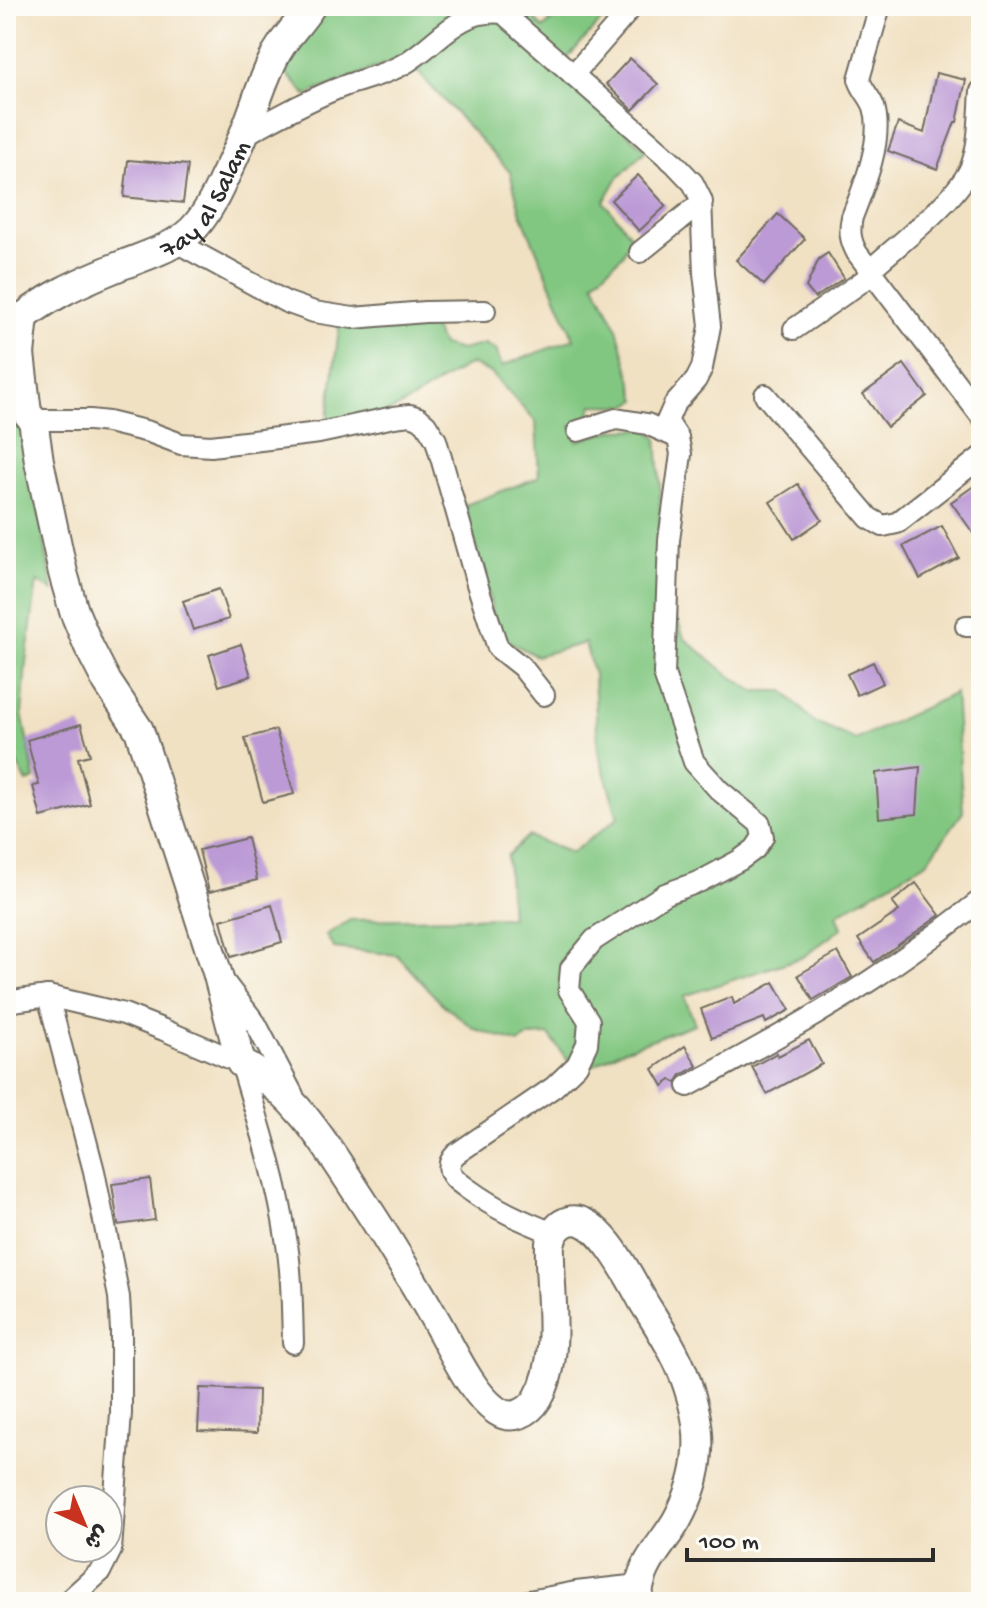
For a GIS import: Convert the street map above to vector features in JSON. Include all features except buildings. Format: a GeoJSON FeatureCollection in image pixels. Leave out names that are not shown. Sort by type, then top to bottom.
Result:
{"type":"FeatureCollection","features":[{"type":"Feature","properties":{"kind":"street","name":"7ay al Salam"},"geometry":{"type":"LineString","coordinates":[[15,326],[36,307],[81,282],[156,252],[191,231],[220,187],[280,46],[311,6]]}},
{"type":"Feature","properties":{"kind":"street"},"geometry":{"type":"LineString","coordinates":[[573,75],[633,6]]}},
{"type":"Feature","properties":{"kind":"street"},"geometry":{"type":"LineString","coordinates":[[880,6],[859,79],[874,108],[875,144],[850,229],[851,241],[981,416]]}},
{"type":"Feature","properties":{"kind":"street"},"geometry":{"type":"LineString","coordinates":[[244,135],[311,100],[402,65],[456,24],[487,11],[503,13],[675,164],[699,191],[710,326],[702,368],[696,380],[674,405],[667,421],[678,438],[681,454],[669,540],[664,674],[694,762],[719,790],[760,824],[763,837],[755,849],[740,860],[701,881],[665,894],[594,940],[571,968],[569,990],[589,1021],[587,1044],[577,1065],[554,1087],[450,1161],[449,1169],[454,1179],[482,1199],[508,1215],[553,1233]]}},
{"type":"Feature","properties":{"kind":"street"},"geometry":{"type":"LineString","coordinates":[[794,329],[872,272],[960,186],[975,151],[981,91]]}},
{"type":"Feature","properties":{"kind":"street"},"geometry":{"type":"LineString","coordinates":[[640,252],[702,202]]}},
{"type":"Feature","properties":{"kind":"street"},"geometry":{"type":"LineString","coordinates":[[176,242],[286,302],[314,312],[353,318],[485,311]]}},
{"type":"Feature","properties":{"kind":"street"},"geometry":{"type":"LineString","coordinates":[[15,326],[23,386],[22,412],[39,461],[74,611],[107,682],[139,730],[217,972],[269,1156],[286,1236],[293,1343]]}},
{"type":"Feature","properties":{"kind":"street"},"geometry":{"type":"LineString","coordinates":[[765,395],[859,507],[880,525],[897,523],[981,457]]}},
{"type":"Feature","properties":{"kind":"street"},"geometry":{"type":"LineString","coordinates":[[22,412],[108,422],[181,444],[211,446],[319,433],[394,417],[410,415],[419,418],[436,440],[498,648],[522,667],[544,695]]}},
{"type":"Feature","properties":{"kind":"street"},"geometry":{"type":"LineString","coordinates":[[578,431],[616,419],[647,424],[678,438]]}},
{"type":"Feature","properties":{"kind":"street"},"geometry":{"type":"LineString","coordinates":[[688,1086],[869,981],[981,900]]}},
{"type":"Feature","properties":{"kind":"street"},"geometry":{"type":"LineString","coordinates":[[217,972],[256,1024],[304,1117]]}},
{"type":"Feature","properties":{"kind":"street"},"geometry":{"type":"LineString","coordinates":[[48,996],[97,1187],[119,1297],[121,1331],[121,1413],[111,1550],[100,1572],[67,1602]]}},
{"type":"Feature","properties":{"kind":"street"},"geometry":{"type":"LineString","coordinates":[[6,1002],[48,996],[124,1014],[241,1063],[274,1085],[328,1147],[391,1244],[461,1367],[483,1398],[506,1416],[528,1410],[542,1390],[547,1372],[553,1322],[549,1257],[553,1233],[567,1221],[577,1220],[587,1224],[605,1240],[670,1345],[684,1376],[699,1445],[695,1479],[676,1522],[646,1568],[639,1594],[576,1592],[524,1602]]}},
{"type":"Feature","properties":{"kind":"green space"},"geometry":{"type":"Polygon","coordinates":[[[321,6],[524,6],[543,29],[566,6],[615,6],[570,55],[560,72],[646,150],[617,179],[604,202],[631,236],[622,256],[594,282],[616,325],[637,400],[627,406],[593,405],[588,420],[571,426],[577,441],[615,430],[646,429],[657,437],[660,573],[684,638],[726,673],[754,691],[784,691],[815,723],[856,740],[955,693],[963,812],[927,862],[837,914],[842,928],[803,957],[684,996],[695,1024],[618,1052],[578,1074],[549,1035],[530,1036],[519,1043],[475,1029],[441,1003],[397,955],[334,948],[326,935],[350,920],[511,917],[507,856],[528,836],[571,853],[618,818],[598,751],[594,675],[585,643],[536,656],[499,636],[465,505],[539,477],[536,422],[491,373],[471,364],[389,412],[327,425],[341,312],[428,317],[442,345],[461,350],[485,344],[496,350],[502,366],[574,339],[520,211],[510,172],[404,57],[306,95],[276,62],[321,6]]]}},
{"type":"Feature","properties":{"kind":"green space"},"geometry":{"type":"Polygon","coordinates":[[[6,410],[19,420],[32,471],[53,591],[37,582],[22,714],[35,779],[27,782],[6,743],[6,410]]]}}]}
